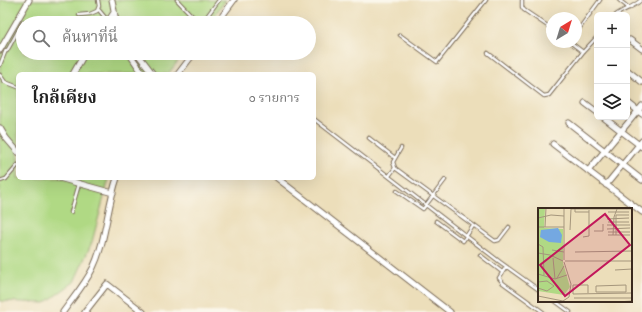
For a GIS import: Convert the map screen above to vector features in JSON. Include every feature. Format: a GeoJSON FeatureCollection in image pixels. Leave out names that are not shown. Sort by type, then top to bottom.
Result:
{"type":"FeatureCollection","features":[{"type":"Feature","properties":{"kind":"street"},"geometry":{"type":"LineString","coordinates":[[21,16],[29,0]]}},
{"type":"Feature","properties":{"kind":"street"},"geometry":{"type":"LineString","coordinates":[[112,0],[114,7],[113,14]]}},
{"type":"Feature","properties":{"kind":"street"},"geometry":{"type":"LineString","coordinates":[[221,16],[234,0]]}},
{"type":"Feature","properties":{"kind":"street"},"geometry":{"type":"LineString","coordinates":[[4,49],[16,25]]}},
{"type":"Feature","properties":{"kind":"street"},"geometry":{"type":"LineString","coordinates":[[630,40],[642,49]]}},
{"type":"Feature","properties":{"kind":"street"},"geometry":{"type":"LineString","coordinates":[[74,72],[81,60]]}},
{"type":"Feature","properties":{"kind":"street"},"geometry":{"type":"LineString","coordinates":[[133,60],[141,72]]}},
{"type":"Feature","properties":{"kind":"street"},"geometry":{"type":"LineString","coordinates":[[142,60],[151,72]]}},
{"type":"Feature","properties":{"kind":"street"},"geometry":{"type":"LineString","coordinates":[[180,72],[189,60]]}},
{"type":"Feature","properties":{"kind":"street"},"geometry":{"type":"LineString","coordinates":[[630,72],[642,82]]}},
{"type":"Feature","properties":{"kind":"street"},"geometry":{"type":"LineString","coordinates":[[585,102],[594,110]]}},
{"type":"Feature","properties":{"kind":"street"},"geometry":{"type":"LineString","coordinates":[[630,105],[640,113]]}},
{"type":"Feature","properties":{"kind":"street"},"geometry":{"type":"LineString","coordinates":[[588,171],[621,131],[640,113],[642,106]]}},
{"type":"Feature","properties":{"kind":"street"},"geometry":{"type":"LineString","coordinates":[[606,184],[641,144],[607,120]]}},
{"type":"Feature","properties":{"kind":"street"},"geometry":{"type":"LineString","coordinates":[[569,123],[642,180]]}},
{"type":"Feature","properties":{"kind":"street"},"geometry":{"type":"LineString","coordinates":[[0,128],[16,150]]}},
{"type":"Feature","properties":{"kind":"street"},"geometry":{"type":"LineString","coordinates":[[554,144],[642,212]]}},
{"type":"Feature","properties":{"kind":"street"},"geometry":{"type":"LineString","coordinates":[[66,180],[113,193]]}},
{"type":"Feature","properties":{"kind":"street"},"geometry":{"type":"LineString","coordinates":[[63,312],[82,287],[93,268],[116,180]]}},
{"type":"Feature","properties":{"kind":"street"},"geometry":{"type":"LineString","coordinates":[[280,180],[450,312]]}},
{"type":"Feature","properties":{"kind":"street"},"geometry":{"type":"LineString","coordinates":[[85,312],[106,284],[143,312]]}},
{"type":"Feature","properties":{"kind":"lane"},"geometry":{"type":"LineString","coordinates":[[98,0],[98,9],[103,16]]}},
{"type":"Feature","properties":{"kind":"lane"},"geometry":{"type":"LineString","coordinates":[[177,0],[192,16]]}},
{"type":"Feature","properties":{"kind":"lane"},"geometry":{"type":"LineString","coordinates":[[207,16],[219,0]]}},
{"type":"Feature","properties":{"kind":"lane"},"geometry":{"type":"LineString","coordinates":[[400,35],[437,62],[486,0]]}},
{"type":"Feature","properties":{"kind":"lane"},"geometry":{"type":"LineString","coordinates":[[522,0],[522,7],[524,10],[546,25]]}},
{"type":"Feature","properties":{"kind":"lane"},"geometry":{"type":"LineString","coordinates":[[582,26],[600,0]]}},
{"type":"Feature","properties":{"kind":"lane"},"geometry":{"type":"LineString","coordinates":[[619,0],[629,8]]}},
{"type":"Feature","properties":{"kind":"lane"},"geometry":{"type":"LineString","coordinates":[[620,12],[641,0]]}},
{"type":"Feature","properties":{"kind":"lane"},"geometry":{"type":"LineString","coordinates":[[79,15],[90,14],[98,9]]}},
{"type":"Feature","properties":{"kind":"lane"},"geometry":{"type":"LineString","coordinates":[[0,65],[4,49],[16,32]]}},
{"type":"Feature","properties":{"kind":"lane"},"geometry":{"type":"LineString","coordinates":[[488,53],[544,96],[549,95],[594,40]]}},
{"type":"Feature","properties":{"kind":"lane"},"geometry":{"type":"LineString","coordinates":[[578,48],[583,52]]}},
{"type":"Feature","properties":{"kind":"lane"},"geometry":{"type":"LineString","coordinates":[[0,75],[5,82],[16,86]]}},
{"type":"Feature","properties":{"kind":"lane"},"geometry":{"type":"LineString","coordinates":[[316,121],[538,289]]}},
{"type":"Feature","properties":{"kind":"lane"},"geometry":{"type":"LineString","coordinates":[[369,138],[395,158]]}},
{"type":"Feature","properties":{"kind":"lane"},"geometry":{"type":"LineString","coordinates":[[401,148],[393,162],[395,168],[473,226],[497,242],[509,227]]}},
{"type":"Feature","properties":{"kind":"lane"},"geometry":{"type":"LineString","coordinates":[[0,181],[6,179],[16,167]]}},
{"type":"Feature","properties":{"kind":"lane"},"geometry":{"type":"LineString","coordinates":[[389,176],[395,168]]}},
{"type":"Feature","properties":{"kind":"lane"},"geometry":{"type":"LineString","coordinates":[[397,191],[422,210],[445,180]]}},
{"type":"Feature","properties":{"kind":"lane"},"geometry":{"type":"LineString","coordinates":[[71,212],[79,184]]}},
{"type":"Feature","properties":{"kind":"lane"},"geometry":{"type":"LineString","coordinates":[[436,221],[463,241],[473,226]]}},
{"type":"Feature","properties":{"kind":"lane"},"geometry":{"type":"LineString","coordinates":[[480,255],[502,272]]}},
{"type":"Feature","properties":{"kind":"lane"},"geometry":{"type":"LineString","coordinates":[[506,266],[499,278],[503,283],[543,312]]}},
{"type":"Feature","properties":{"kind":"lane"},"geometry":{"type":"LineString","coordinates":[[556,302],[570,312]]}},
{"type":"Feature","properties":{"kind":"green space"},"geometry":{"type":"Polygon","coordinates":[[[0,0],[226,0],[213,16],[16,16],[16,60],[179,60],[170,72],[16,72],[16,180],[108,180],[92,242],[74,282],[45,303],[0,301],[0,0]]]}}]}
